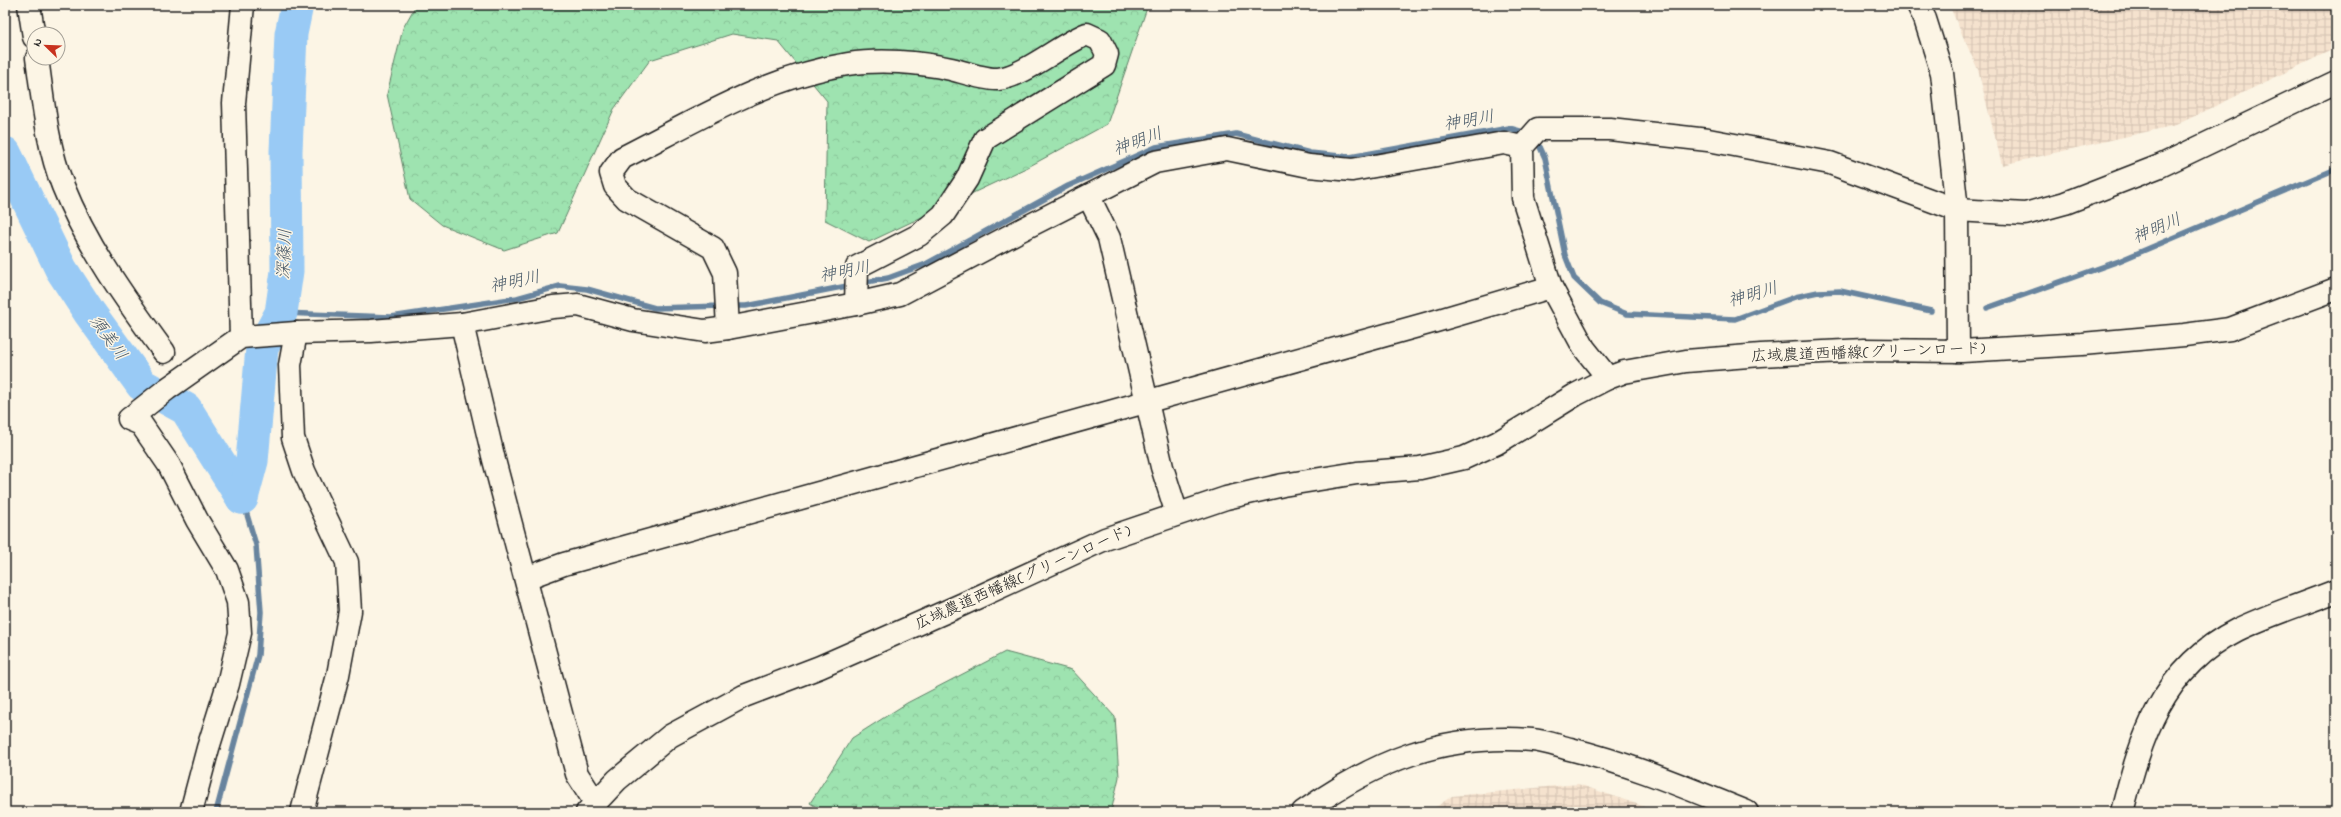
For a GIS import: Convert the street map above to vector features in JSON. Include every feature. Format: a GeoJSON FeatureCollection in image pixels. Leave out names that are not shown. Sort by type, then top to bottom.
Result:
{"type":"FeatureCollection","features":[{"type":"Feature","properties":{"kind":"street"},"geometry":{"type":"LineString","coordinates":[[29,5],[32,26]]}},
{"type":"Feature","properties":{"kind":"street"},"geometry":{"type":"LineString","coordinates":[[241,337],[234,103],[243,5]]}},
{"type":"Feature","properties":{"kind":"street"},"geometry":{"type":"LineString","coordinates":[[1918,5],[1925,19],[1942,73],[1957,210],[1958,351]]}},
{"type":"Feature","properties":{"kind":"street"},"geometry":{"type":"LineString","coordinates":[[728,315],[725,273],[713,248],[627,199],[615,186],[611,173],[622,158],[742,96],[808,72],[849,64],[895,63],[948,68],[998,79],[1016,74],[1070,40],[1087,34],[1100,40],[1107,54],[1104,65],[985,139],[968,179],[943,216],[919,235],[857,267],[856,293]]}},
{"type":"Feature","properties":{"kind":"street"},"geometry":{"type":"LineString","coordinates":[[38,66],[45,115],[62,185],[122,294],[164,352]]}},
{"type":"Feature","properties":{"kind":"street"},"geometry":{"type":"LineString","coordinates":[[1608,378],[1584,348],[1551,287],[1523,198],[1522,147],[1538,129],[1610,129],[1708,140],[1830,163],[1957,210],[2025,214],[2065,203],[2160,166],[2336,82]]}},
{"type":"Feature","properties":{"kind":"street"},"geometry":{"type":"LineString","coordinates":[[191,812],[208,748],[228,684],[240,633],[238,602],[227,570],[197,520],[169,465],[141,424],[129,419],[241,337],[296,333],[371,331],[462,324],[553,307],[578,305],[633,320],[705,331],[728,315],[856,293],[900,294],[1018,231],[1089,197],[1156,162],[1227,149],[1309,166],[1352,170],[1504,143],[1522,147]]}},
{"type":"Feature","properties":{"kind":"street"},"geometry":{"type":"LineString","coordinates":[[1089,197],[1109,238],[1162,467],[1177,514]]}},
{"type":"Feature","properties":{"kind":"street"},"geometry":{"type":"LineString","coordinates":[[526,578],[564,564],[1146,402],[1551,287]]}},
{"type":"Feature","properties":{"kind":"street","name":"広域農道西幡線(グリーンロード)"},"geometry":{"type":"LineString","coordinates":[[591,807],[617,780],[670,736],[744,696],[834,661],[1105,539],[1226,498],[1283,485],[1357,473],[1420,468],[1464,458],[1497,443],[1575,394],[1624,372],[1686,361],[1761,355],[1864,350],[1958,351],[2082,344],[2230,329],[2336,289]]}},
{"type":"Feature","properties":{"kind":"street"},"geometry":{"type":"LineString","coordinates":[[462,324],[494,460],[577,774],[591,807]]}},
{"type":"Feature","properties":{"kind":"street"},"geometry":{"type":"LineString","coordinates":[[296,333],[290,365],[293,438],[304,471],[347,562],[350,611],[338,675],[302,812]]}},
{"type":"Feature","properties":{"kind":"street"},"geometry":{"type":"LineString","coordinates":[[2122,812],[2137,757],[2155,711],[2165,694],[2197,658],[2215,642],[2237,630],[2336,591]]}},
{"type":"Feature","properties":{"kind":"street"},"geometry":{"type":"LineString","coordinates":[[1303,812],[1328,795],[1397,758],[1443,744],[1483,740],[1533,740],[1610,759],[1747,812]]}},
{"type":"Feature","properties":{"kind":"shaded area"},"geometry":{"type":"Polygon","coordinates":[[[1949,5],[2332,5],[2336,13],[2336,48],[2176,125],[2002,165],[1978,70],[1949,5]]]}},
{"type":"Feature","properties":{"kind":"shaded area"},"geometry":{"type":"Polygon","coordinates":[[[1578,784],[1660,812],[1429,812],[1452,796],[1578,784]]]}},
{"type":"Feature","properties":{"kind":"green space"},"geometry":{"type":"Polygon","coordinates":[[[416,5],[1148,5],[1107,124],[1028,167],[869,242],[825,220],[827,101],[778,41],[732,34],[650,60],[614,109],[558,233],[504,250],[442,225],[410,199],[387,94],[403,28],[416,5]]]}},
{"type":"Feature","properties":{"kind":"green space"},"geometry":{"type":"Polygon","coordinates":[[[1005,652],[1072,670],[1115,717],[1119,777],[1111,812],[824,812],[810,803],[852,738],[907,703],[1005,652]]]}},
{"type":"Feature","properties":{"kind":"waterway","name":"深篠川"},"geometry":{"type":"LineString","coordinates":[[242,498],[252,461],[262,348],[281,313],[287,271],[286,151],[291,34],[297,5]]}},
{"type":"Feature","properties":{"kind":"waterway","name":"神明川"},"geometry":{"type":"LineString","coordinates":[[861,283],[888,278],[926,264],[1068,186],[1156,147],[1236,134],[1310,153],[1350,157],[1509,128],[1520,131],[1527,136]]}},
{"type":"Feature","properties":{"kind":"waterway","name":"神明川"},"geometry":{"type":"LineString","coordinates":[[1534,142],[1540,147],[1545,158],[1565,255],[1574,278],[1600,303],[1627,314],[1735,319],[1795,297],[1818,292],[1840,291],[1931,311]]}},
{"type":"Feature","properties":{"kind":"waterway","name":"須美川"},"geometry":{"type":"LineString","coordinates":[[5,153],[61,269],[89,312],[142,385],[186,409],[242,498]]}},
{"type":"Feature","properties":{"kind":"waterway","name":"神明川"},"geometry":{"type":"LineString","coordinates":[[1987,308],[2119,261],[2336,169]]}},
{"type":"Feature","properties":{"kind":"waterway","name":"神明川"},"geometry":{"type":"LineString","coordinates":[[731,306],[746,306],[852,285]]}},
{"type":"Feature","properties":{"kind":"waterway","name":"神明川"},"geometry":{"type":"LineString","coordinates":[[281,313],[391,317],[517,298],[560,286],[587,289],[655,308],[722,306]]}},
{"type":"Feature","properties":{"kind":"waterway"},"geometry":{"type":"LineString","coordinates":[[216,812],[258,655],[261,612],[256,545],[242,498]]}}]}
